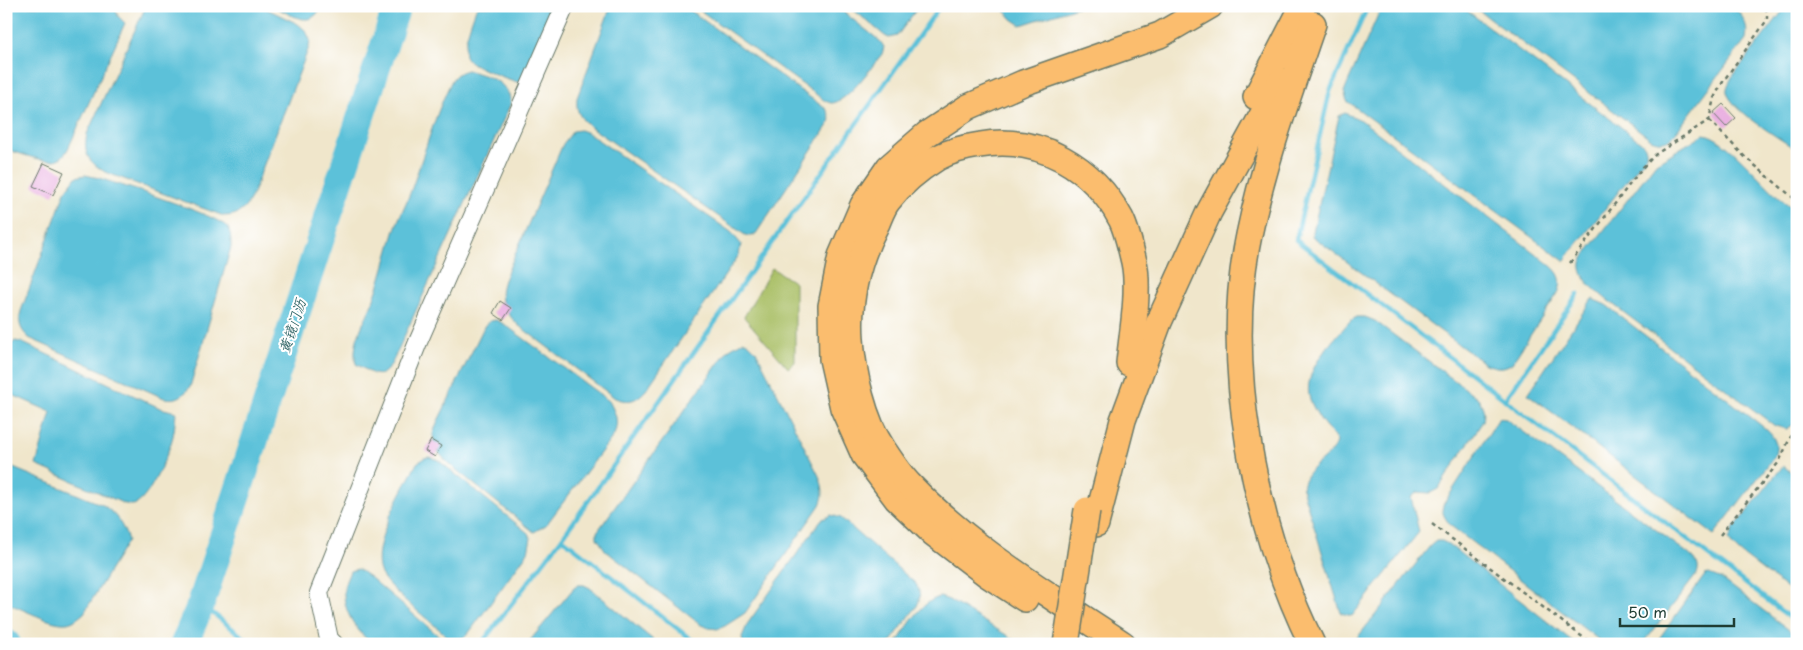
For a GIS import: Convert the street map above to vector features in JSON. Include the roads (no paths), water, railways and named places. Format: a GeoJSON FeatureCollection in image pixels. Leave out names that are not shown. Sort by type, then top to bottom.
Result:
{"type":"FeatureCollection","features":[{"type":"Feature","properties":{"kind":"highway"},"geometry":{"type":"LineString","coordinates":[[1092,644],[964,557],[932,533],[897,499],[864,455],[843,408],[832,359],[831,306],[841,256],[863,205],[889,167],[926,134],[968,107],[1023,83],[1160,35],[1210,6]]}},
{"type":"Feature","properties":{"kind":"highway"},"geometry":{"type":"LineString","coordinates":[[1129,362],[1203,210],[1313,12]]}},
{"type":"Feature","properties":{"kind":"highway"},"geometry":{"type":"LineString","coordinates":[[1312,644],[1298,615],[1269,534],[1249,452],[1241,378],[1240,305],[1248,236],[1266,162],[1313,12]]}},
{"type":"Feature","properties":{"kind":"highway"},"geometry":{"type":"LineString","coordinates":[[1066,644],[1087,510],[1129,362],[1135,306],[1135,264],[1122,221],[1101,189],[1075,166],[1044,149],[1012,143],[990,143],[965,147],[939,158],[914,174],[888,201],[872,232],[857,271],[849,318],[852,362],[863,405],[881,446],[908,483],[948,522],[1010,568],[1123,644]]}},
{"type":"Feature","properties":{"kind":"highway"},"geometry":{"type":"LineString","coordinates":[[1081,644],[1096,524],[1123,420],[1203,210]]}},
{"type":"Feature","properties":{"kind":"street"},"geometry":{"type":"LineString","coordinates":[[334,644],[328,639],[319,592],[418,342],[564,6]]}},
{"type":"Feature","properties":{"kind":"water"},"geometry":{"type":"Polygon","coordinates":[[[6,6],[114,6],[118,16],[125,23],[68,148],[63,156],[58,159],[40,159],[6,149],[6,6]]]}},
{"type":"Feature","properties":{"kind":"water"},"geometry":{"type":"Polygon","coordinates":[[[146,6],[261,6],[298,24],[306,31],[310,40],[309,47],[253,193],[243,210],[235,214],[224,216],[105,172],[94,164],[86,152],[87,134],[146,6]]]}},
{"type":"Feature","properties":{"kind":"water"},"geometry":{"type":"Polygon","coordinates":[[[273,6],[321,6],[317,14],[312,18],[306,19],[293,16],[273,6]]]}},
{"type":"Feature","properties":{"kind":"water"},"geometry":{"type":"Polygon","coordinates":[[[477,6],[560,6],[522,82],[517,82],[488,71],[473,64],[465,56],[466,38],[477,6]]]}},
{"type":"Feature","properties":{"kind":"water"},"geometry":{"type":"Polygon","coordinates":[[[611,6],[684,6],[826,109],[830,117],[828,125],[755,235],[745,235],[588,125],[580,116],[577,98],[611,6]]]}},
{"type":"Feature","properties":{"kind":"water"},"geometry":{"type":"Polygon","coordinates":[[[694,6],[836,6],[880,41],[884,47],[882,54],[851,91],[837,102],[831,103],[824,100],[694,6]]]}},
{"type":"Feature","properties":{"kind":"water"},"geometry":{"type":"Polygon","coordinates":[[[849,6],[919,6],[897,36],[889,38],[849,6]]]}},
{"type":"Feature","properties":{"kind":"water"},"geometry":{"type":"Polygon","coordinates":[[[1001,6],[1080,6],[1021,25],[1012,19],[1001,6]]]}},
{"type":"Feature","properties":{"kind":"water"},"geometry":{"type":"Polygon","coordinates":[[[1382,6],[1461,6],[1644,145],[1646,150],[1645,158],[1564,261],[1347,101],[1344,92],[1382,6]]]}},
{"type":"Feature","properties":{"kind":"water"},"geometry":{"type":"Polygon","coordinates":[[[1473,6],[1733,6],[1740,13],[1744,21],[1747,34],[1746,39],[1674,135],[1666,140],[1658,141],[1651,139],[1473,6]]]}},
{"type":"Feature","properties":{"kind":"water"},"geometry":{"type":"Polygon","coordinates":[[[1789,6],[1797,6],[1797,150],[1769,132],[1737,107],[1727,92],[1732,77],[1782,12],[1789,6]]]}},
{"type":"Feature","properties":{"kind":"water"},"geometry":{"type":"Polygon","coordinates":[[[467,70],[488,77],[501,84],[506,89],[511,103],[392,363],[384,373],[371,373],[356,364],[357,339],[377,291],[396,227],[410,194],[440,106],[452,80],[458,74],[467,70]]]}},
{"type":"Feature","properties":{"kind":"water"},"geometry":{"type":"Polygon","coordinates":[[[1345,113],[1361,120],[1557,272],[1560,281],[1558,293],[1512,363],[1502,367],[1485,364],[1312,236],[1339,116],[1345,113]]]}},
{"type":"Feature","properties":{"kind":"water"},"geometry":{"type":"Polygon","coordinates":[[[580,130],[588,133],[731,232],[741,244],[739,255],[646,390],[639,397],[632,400],[615,398],[518,325],[509,314],[502,299],[501,293],[504,280],[563,144],[573,131],[580,130]]]}},
{"type":"Feature","properties":{"kind":"water"},"geometry":{"type":"Polygon","coordinates":[[[1704,134],[1723,143],[1773,192],[1797,210],[1797,422],[1787,429],[1775,426],[1606,299],[1589,284],[1581,269],[1581,263],[1587,252],[1656,163],[1704,134]]]}},
{"type":"Feature","properties":{"kind":"water"},"geometry":{"type":"Polygon","coordinates":[[[85,175],[147,193],[189,208],[221,222],[229,230],[231,247],[190,387],[179,397],[172,399],[164,398],[29,338],[22,329],[20,323],[21,311],[65,192],[76,177],[85,175]]]}},
{"type":"Feature","properties":{"kind":"water"},"geometry":{"type":"Polygon","coordinates":[[[1592,299],[1606,305],[1772,435],[1776,445],[1774,457],[1714,535],[1528,394],[1592,299]]]}},
{"type":"Feature","properties":{"kind":"water"},"geometry":{"type":"Polygon","coordinates":[[[1357,317],[1365,317],[1375,321],[1478,398],[1484,414],[1483,421],[1438,489],[1430,493],[1418,492],[1411,497],[1419,532],[1352,616],[1341,613],[1302,488],[1308,474],[1329,454],[1337,442],[1319,418],[1310,400],[1308,389],[1310,378],[1320,357],[1350,321],[1357,317]]]}},
{"type":"Feature","properties":{"kind":"water"},"geometry":{"type":"Polygon","coordinates":[[[496,320],[609,401],[616,418],[614,435],[546,525],[534,532],[449,464],[434,444],[433,434],[437,423],[485,325],[490,321],[496,320]]]}},
{"type":"Feature","properties":{"kind":"water"},"geometry":{"type":"Polygon","coordinates":[[[15,341],[21,342],[160,408],[176,412],[174,433],[168,452],[153,484],[135,505],[125,504],[36,465],[51,412],[6,392],[6,349],[15,341]]]}},
{"type":"Feature","properties":{"kind":"water"},"geometry":{"type":"Polygon","coordinates":[[[743,341],[756,351],[819,476],[823,494],[820,505],[745,613],[718,629],[701,625],[606,551],[597,538],[597,532],[728,350],[743,341]]]}},
{"type":"Feature","properties":{"kind":"water"},"geometry":{"type":"Polygon","coordinates":[[[1499,418],[1506,419],[1696,561],[1698,567],[1697,574],[1643,644],[1604,644],[1451,526],[1446,519],[1443,514],[1443,505],[1499,418]]]}},
{"type":"Feature","properties":{"kind":"water"},"geometry":{"type":"Polygon","coordinates":[[[429,457],[438,460],[528,533],[531,538],[528,552],[468,634],[459,639],[448,637],[393,589],[381,574],[378,562],[383,533],[396,502],[417,463],[429,457]]]}},
{"type":"Feature","properties":{"kind":"water"},"geometry":{"type":"Polygon","coordinates":[[[6,465],[103,505],[115,516],[126,534],[128,540],[84,613],[72,622],[60,623],[53,621],[6,603],[6,465]]]}},
{"type":"Feature","properties":{"kind":"water"},"geometry":{"type":"Polygon","coordinates":[[[1783,466],[1797,476],[1797,596],[1739,552],[1729,540],[1734,528],[1783,466]]]}},
{"type":"Feature","properties":{"kind":"water"},"geometry":{"type":"Polygon","coordinates":[[[831,515],[841,518],[916,584],[920,595],[917,606],[889,644],[743,644],[742,637],[748,623],[821,520],[831,515]]]}},
{"type":"Feature","properties":{"kind":"water"},"geometry":{"type":"Polygon","coordinates":[[[1436,541],[1448,544],[1576,644],[1360,644],[1357,638],[1436,541]]]}},
{"type":"Feature","properties":{"kind":"water"},"geometry":{"type":"Polygon","coordinates":[[[358,569],[448,644],[372,644],[356,627],[348,613],[344,598],[345,585],[350,571],[358,569]]]}},
{"type":"Feature","properties":{"kind":"water"},"geometry":{"type":"Polygon","coordinates":[[[1709,574],[1722,579],[1797,636],[1797,644],[1655,644],[1705,575],[1709,574]]]}},
{"type":"Feature","properties":{"kind":"water"},"geometry":{"type":"Polygon","coordinates":[[[578,585],[590,588],[658,644],[527,644],[578,585]]]}},
{"type":"Feature","properties":{"kind":"water"},"geometry":{"type":"Polygon","coordinates":[[[940,597],[949,600],[1021,644],[896,644],[920,610],[926,604],[940,597]]]}},
{"type":"Feature","properties":{"kind":"waterway","name":"黄镜门沥"},"geometry":{"type":"LineString","coordinates":[[184,644],[201,604],[397,6]]}},
{"type":"Feature","properties":{"kind":"waterway"},"geometry":{"type":"LineString","coordinates":[[481,644],[562,538],[940,6]]}},
{"type":"Feature","properties":{"kind":"waterway"},"geometry":{"type":"LineString","coordinates":[[1368,6],[1330,91],[1296,240],[1797,623]]}},
{"type":"Feature","properties":{"kind":"waterway"},"geometry":{"type":"LineString","coordinates":[[1505,400],[1578,294]]}},
{"type":"Feature","properties":{"kind":"waterway"},"geometry":{"type":"LineString","coordinates":[[562,538],[697,644]]}},
{"type":"Feature","properties":{"kind":"waterway"},"geometry":{"type":"LineString","coordinates":[[201,604],[252,644]]}}]}
